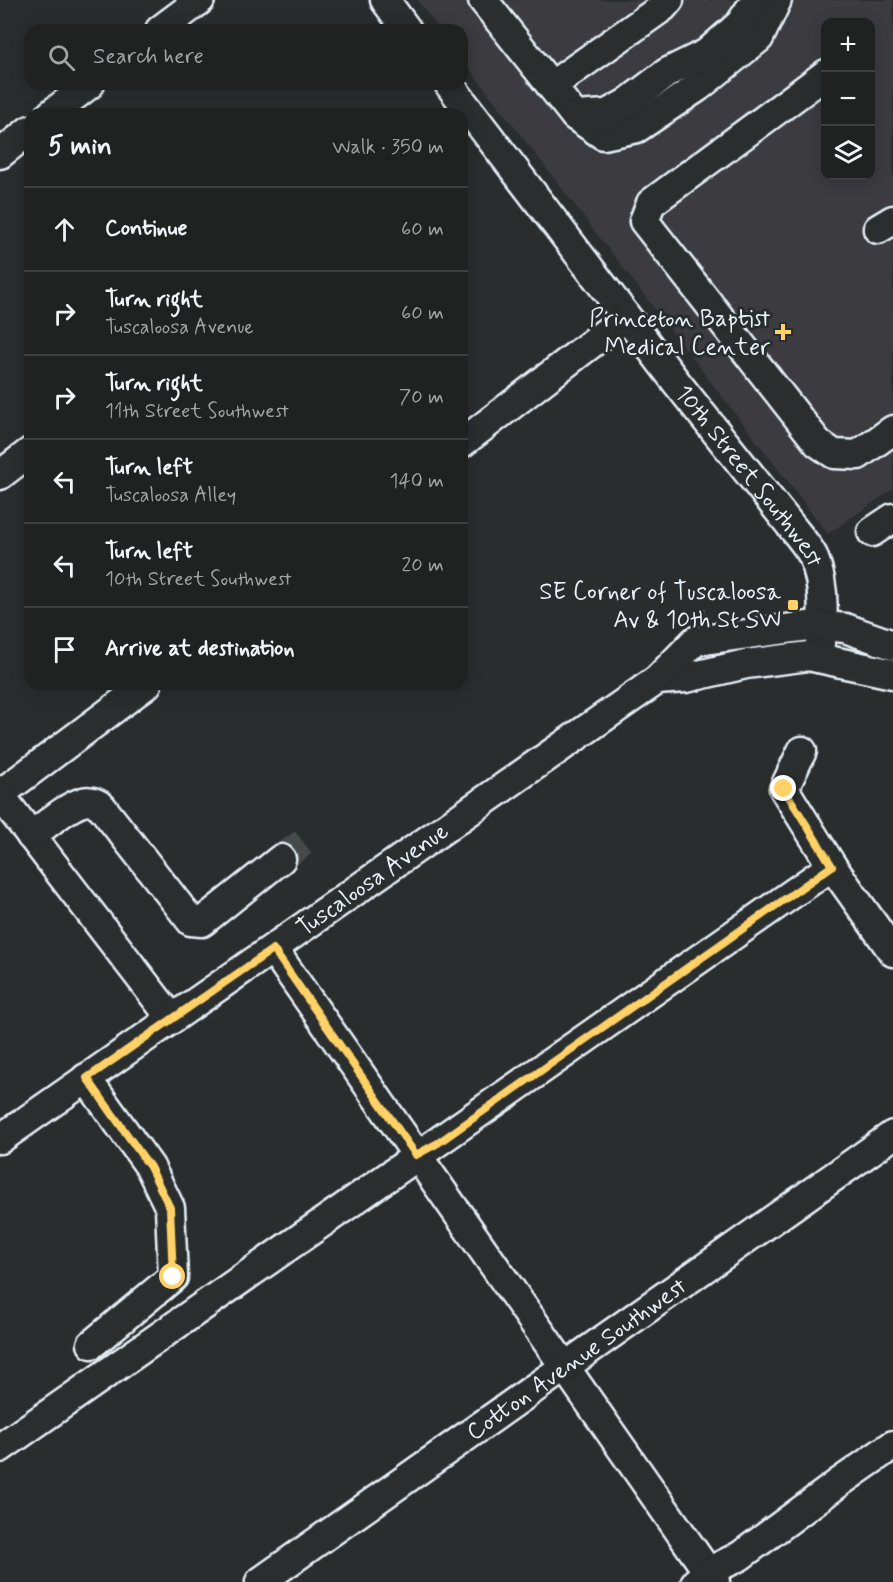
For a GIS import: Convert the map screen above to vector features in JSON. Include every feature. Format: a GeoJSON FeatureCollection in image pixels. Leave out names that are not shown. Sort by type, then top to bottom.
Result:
{"type":"FeatureCollection","features":[{"type":"Feature","properties":{"kind":"street"},"geometry":{"type":"LineString","coordinates":[[168,24],[200,0]]}},
{"type":"Feature","properties":{"kind":"street"},"geometry":{"type":"LineString","coordinates":[[385,0],[403,24]]}},
{"type":"Feature","properties":{"kind":"street"},"geometry":{"type":"LineString","coordinates":[[483,0],[575,116],[603,135],[637,128],[698,87],[759,38],[775,2]]}},
{"type":"Feature","properties":{"kind":"street"},"geometry":{"type":"LineString","coordinates":[[551,86],[663,7],[669,0]]}},
{"type":"Feature","properties":{"kind":"street"},"geometry":{"type":"LineString","coordinates":[[575,116],[618,117],[639,109],[687,77],[707,53],[740,24],[775,2]]}},
{"type":"Feature","properties":{"kind":"street"},"geometry":{"type":"LineString","coordinates":[[821,77],[651,203],[644,221],[818,443],[834,454],[858,455],[893,430]]}},
{"type":"Feature","properties":{"kind":"street"},"geometry":{"type":"LineString","coordinates":[[59,108],[82,90]]}},
{"type":"Feature","properties":{"kind":"street","name":"10th Street Southwest"},"geometry":{"type":"LineString","coordinates":[[452,90],[462,108]]}},
{"type":"Feature","properties":{"kind":"street","name":"10th Street Southwest"},"geometry":{"type":"LineString","coordinates":[[468,119],[791,526],[812,556],[823,598],[818,658]]}},
{"type":"Feature","properties":{"kind":"street"},"geometry":{"type":"LineString","coordinates":[[0,154],[24,135]]}},
{"type":"Feature","properties":{"kind":"street"},"geometry":{"type":"LineString","coordinates":[[468,438],[626,317]]}},
{"type":"Feature","properties":{"kind":"street"},"geometry":{"type":"LineString","coordinates":[[0,475],[24,457]]}},
{"type":"Feature","properties":{"kind":"street","name":"Tuscaloosa Avenue"},"geometry":{"type":"LineString","coordinates":[[0,1139],[657,680],[695,641],[816,625],[845,628],[893,645]]}},
{"type":"Feature","properties":{"kind":"street"},"geometry":{"type":"LineString","coordinates":[[657,680],[686,678],[746,664],[809,656],[893,674]]}},
{"type":"Feature","properties":{"kind":"street"},"geometry":{"type":"LineString","coordinates":[[139,690],[0,794],[172,1019]]}},
{"type":"Feature","properties":{"kind":"street"},"geometry":{"type":"LineString","coordinates":[[802,752],[784,789],[832,866],[893,952]]}},
{"type":"Feature","properties":{"kind":"street"},"geometry":{"type":"LineString","coordinates":[[31,836],[71,808],[83,802],[93,801],[101,806],[191,921],[196,922],[202,922],[281,859]]}},
{"type":"Feature","properties":{"kind":"street"},"geometry":{"type":"LineString","coordinates":[[0,1448],[832,866]]}},
{"type":"Feature","properties":{"kind":"street"},"geometry":{"type":"LineString","coordinates":[[273,949],[565,1367],[707,1579],[893,1445]]}},
{"type":"Feature","properties":{"kind":"street"},"geometry":{"type":"LineString","coordinates":[[87,1078],[150,1167],[170,1208],[173,1277],[92,1344]]}},
{"type":"Feature","properties":{"kind":"street","name":"Cotton Avenue Southwest"},"geometry":{"type":"LineString","coordinates":[[260,1582],[893,1136]]}},
{"type":"Feature","properties":{"kind":"shaded area","name":"Princeton Baptist Medical Center"},"geometry":{"type":"Polygon","coordinates":[[[417,0],[893,0],[893,489],[828,534],[468,67],[468,24],[435,24],[417,0]]]}},
{"type":"Feature","properties":{"kind":"tunnel"},"geometry":{"type":"LineString","coordinates":[[281,859],[305,841]]}},
{"type":"Feature","properties":{"kind":"place","name":"Princeton Baptist Medical Center"},"geometry":{"type":"Point","coordinates":[783,332]}},
{"type":"Feature","properties":{"kind":"place","name":"SE Corner of Tuscaloosa Av & 10th St SW"},"geometry":{"type":"Point","coordinates":[793,605]}},
{"type":"Feature","properties":{"kind":"route"},"geometry":{"type":"LineString","coordinates":[[173,1277],[170,1208],[150,1167],[87,1078],[273,949],[416,1155],[438,1143],[832,866],[784,789]]}}]}
